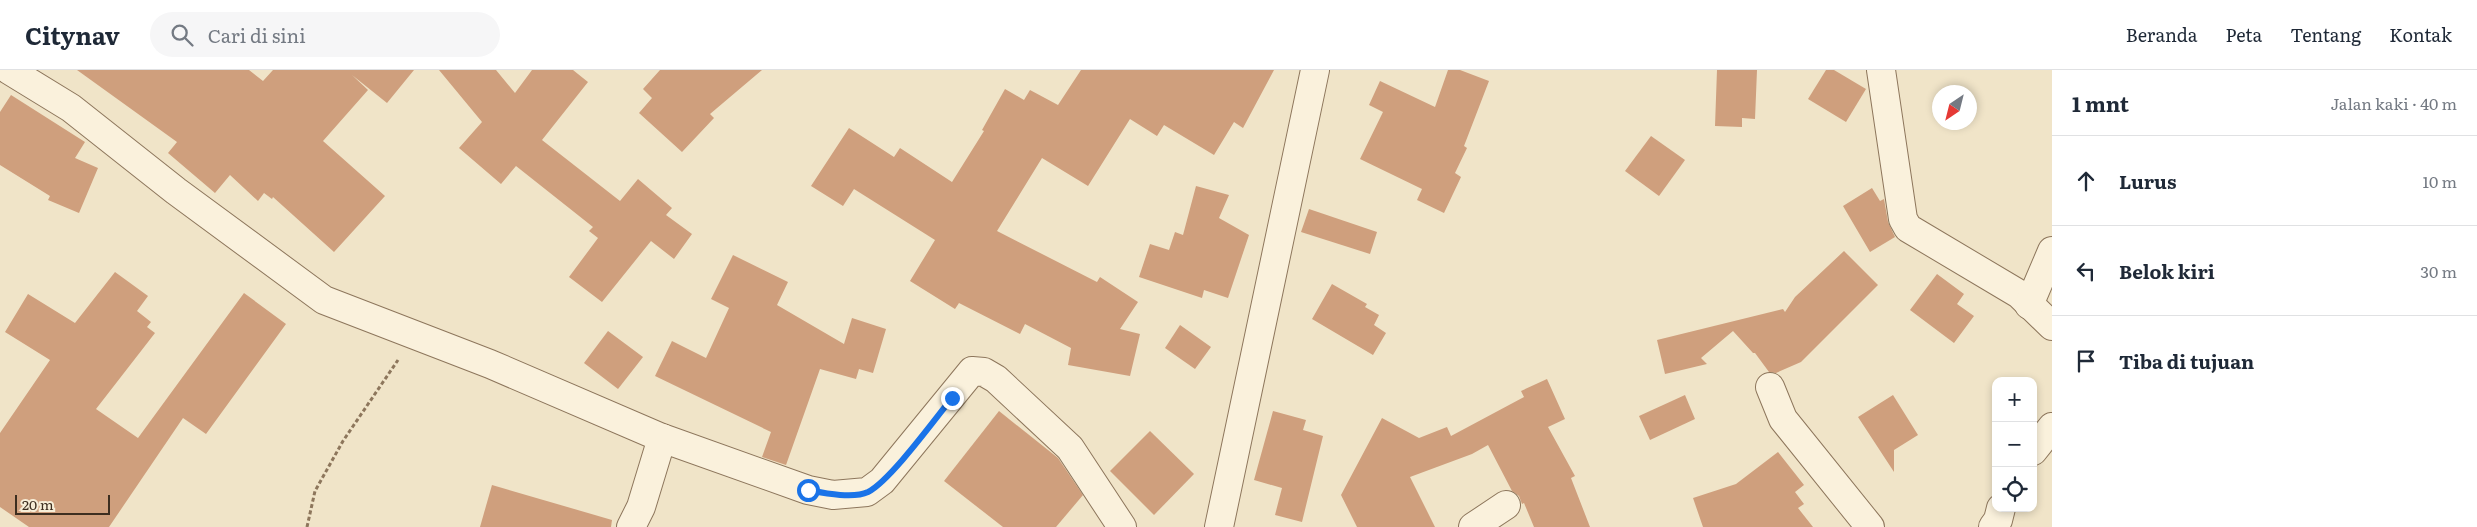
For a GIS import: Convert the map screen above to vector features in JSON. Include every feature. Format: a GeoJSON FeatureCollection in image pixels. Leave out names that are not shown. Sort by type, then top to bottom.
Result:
{"type":"FeatureCollection","features":[{"type":"Feature","properties":{"kind":"street"},"geometry":{"type":"LineString","coordinates":[[9,70],[71,108],[176,191],[324,300],[414,337],[490,364],[662,438],[808,490],[833,495],[867,492],[882,481],[972,371],[984,372],[996,379],[1070,448],[1122,527]]}},
{"type":"Feature","properties":{"kind":"street"},"geometry":{"type":"LineString","coordinates":[[1881,70],[1903,219],[1908,228],[2012,289],[2052,326]]}},
{"type":"Feature","properties":{"kind":"street"},"geometry":{"type":"LineString","coordinates":[[1219,527],[1311,72]]}},
{"type":"Feature","properties":{"kind":"street"},"geometry":{"type":"LineString","coordinates":[[2029,305],[2052,251]]}},
{"type":"Feature","properties":{"kind":"street"},"geometry":{"type":"LineString","coordinates":[[1770,387],[1783,419],[1870,527]]}},
{"type":"Feature","properties":{"kind":"street"},"geometry":{"type":"LineString","coordinates":[[2037,446],[2052,427]]}},
{"type":"Feature","properties":{"kind":"street"},"geometry":{"type":"LineString","coordinates":[[631,527],[641,507],[662,438]]}},
{"type":"Feature","properties":{"kind":"street"},"geometry":{"type":"LineString","coordinates":[[1473,527],[1506,506]]}},
{"type":"Feature","properties":{"kind":"street"},"geometry":{"type":"LineString","coordinates":[[1992,527],[1998,520],[2000,512]]}},
{"type":"Feature","properties":{"kind":"path"},"geometry":{"type":"LineString","coordinates":[[307,527],[315,491],[343,441],[414,337]]}},
{"type":"Feature","properties":{"kind":"building"},"geometry":{"type":"Polygon","coordinates":[[[77,70],[249,70],[263,81],[273,70],[414,70],[387,103],[352,75],[368,90],[323,141],[385,196],[334,252],[273,197],[272,199],[264,193],[258,201],[230,175],[215,193],[168,153],[177,142],[77,70]]]}},
{"type":"Feature","properties":{"kind":"building"},"geometry":{"type":"Polygon","coordinates":[[[439,70],[496,70],[515,93],[532,70],[573,70],[588,82],[542,140],[620,201],[638,179],[672,208],[666,215],[692,234],[674,259],[651,241],[602,302],[569,277],[598,238],[589,231],[593,227],[516,166],[501,184],[459,148],[482,122],[439,70]]]}},
{"type":"Feature","properties":{"kind":"building"},"geometry":{"type":"Polygon","coordinates":[[[660,70],[762,70],[710,114],[714,118],[682,152],[639,113],[652,98],[643,89],[660,70]]]}},
{"type":"Feature","properties":{"kind":"building"},"geometry":{"type":"Polygon","coordinates":[[[1081,70],[1274,70],[1243,128],[1234,122],[1214,155],[1164,125],[1157,136],[1130,119],[1088,186],[1042,158],[997,231],[1097,282],[1100,277],[1138,302],[1120,329],[1140,334],[1130,376],[1068,365],[1071,348],[1025,324],[1020,334],[959,303],[955,309],[910,281],[935,240],[854,189],[843,206],[811,186],[849,128],[894,157],[900,148],[952,182],[984,131],[982,130],[1005,89],[1024,100],[1030,90],[1058,105],[1081,70]]]}},
{"type":"Feature","properties":{"kind":"building"},"geometry":{"type":"Polygon","coordinates":[[[1448,70],[1460,70],[1489,81],[1464,146],[1467,148],[1455,173],[1461,177],[1444,213],[1417,200],[1422,189],[1360,159],[1383,112],[1369,105],[1380,81],[1435,107],[1448,70]]]}},
{"type":"Feature","properties":{"kind":"building"},"geometry":{"type":"Polygon","coordinates":[[[1717,70],[1757,70],[1755,119],[1742,118],[1742,127],[1715,126],[1717,70]]]}},
{"type":"Feature","properties":{"kind":"building"},"geometry":{"type":"Polygon","coordinates":[[[1826,70],[1834,70],[1866,89],[1846,122],[1808,99],[1826,70]]]}},
{"type":"Feature","properties":{"kind":"building"},"geometry":{"type":"Polygon","coordinates":[[[11,95],[85,142],[75,158],[98,168],[79,213],[48,200],[50,196],[0,165],[0,112],[11,95]]]}},
{"type":"Feature","properties":{"kind":"building"},"geometry":{"type":"Polygon","coordinates":[[[1651,136],[1685,160],[1659,196],[1625,171],[1651,136]]]}},
{"type":"Feature","properties":{"kind":"building"},"geometry":{"type":"Polygon","coordinates":[[[1196,186],[1229,195],[1219,218],[1249,235],[1228,298],[1204,290],[1202,298],[1139,277],[1150,244],[1169,250],[1175,232],[1183,235],[1196,186]]]}},
{"type":"Feature","properties":{"kind":"building"},"geometry":{"type":"Polygon","coordinates":[[[1872,188],[1880,201],[1884,199],[1888,222],[1895,237],[1870,252],[1843,206],[1872,188]]]}},
{"type":"Feature","properties":{"kind":"building"},"geometry":{"type":"Polygon","coordinates":[[[1309,209],[1377,232],[1370,254],[1301,232],[1309,209]]]}},
{"type":"Feature","properties":{"kind":"building"},"geometry":{"type":"Polygon","coordinates":[[[1844,251],[1878,285],[1801,362],[1776,373],[1769,372],[1755,353],[1733,331],[1701,358],[1707,364],[1665,374],[1657,340],[1783,309],[1785,312],[1795,297],[1844,251]]]}},
{"type":"Feature","properties":{"kind":"building"},"geometry":{"type":"Polygon","coordinates":[[[733,255],[788,282],[777,305],[844,344],[852,318],[886,329],[873,373],[859,369],[856,379],[820,369],[786,465],[762,457],[771,432],[655,376],[672,341],[706,358],[729,308],[711,299],[733,255]]]}},
{"type":"Feature","properties":{"kind":"building"},"geometry":{"type":"Polygon","coordinates":[[[115,272],[148,296],[137,311],[151,322],[147,327],[155,333],[96,409],[138,438],[244,293],[286,324],[206,434],[183,418],[109,527],[29,527],[0,507],[0,433],[50,360],[5,332],[28,294],[75,323],[115,272]]]}},
{"type":"Feature","properties":{"kind":"building"},"geometry":{"type":"Polygon","coordinates":[[[1937,274],[1964,294],[1957,304],[1974,316],[1954,343],[1910,310],[1937,274]]]}},
{"type":"Feature","properties":{"kind":"building"},"geometry":{"type":"Polygon","coordinates":[[[1332,284],[1367,304],[1365,307],[1379,315],[1374,325],[1386,333],[1373,355],[1312,319],[1332,284]]]}},
{"type":"Feature","properties":{"kind":"building"},"geometry":{"type":"Polygon","coordinates":[[[1180,325],[1211,347],[1195,369],[1165,348],[1180,325]]]}},
{"type":"Feature","properties":{"kind":"building"},"geometry":{"type":"Polygon","coordinates":[[[608,331],[643,357],[618,389],[584,363],[608,331]]]}},
{"type":"Feature","properties":{"kind":"building"},"geometry":{"type":"Polygon","coordinates":[[[1547,379],[1565,419],[1548,427],[1575,476],[1571,478],[1590,527],[1534,527],[1524,503],[1522,504],[1519,496],[1512,491],[1488,445],[1472,454],[1410,477],[1435,527],[1357,527],[1341,495],[1382,418],[1419,438],[1447,427],[1451,436],[1524,397],[1521,391],[1547,379]]]}},
{"type":"Feature","properties":{"kind":"building"},"geometry":{"type":"Polygon","coordinates":[[[1685,395],[1695,419],[1650,440],[1639,416],[1685,395]]]}},
{"type":"Feature","properties":{"kind":"building"},"geometry":{"type":"Polygon","coordinates":[[[1893,395],[1918,435],[1894,450],[1894,472],[1858,417],[1893,395]]]}},
{"type":"Feature","properties":{"kind":"building"},"geometry":{"type":"Polygon","coordinates":[[[999,411],[1058,458],[1083,495],[1056,527],[1003,527],[944,481],[999,411]]]}},
{"type":"Feature","properties":{"kind":"building"},"geometry":{"type":"Polygon","coordinates":[[[1273,411],[1306,420],[1303,430],[1323,436],[1302,522],[1275,515],[1282,488],[1254,480],[1273,411]]]}},
{"type":"Feature","properties":{"kind":"building"},"geometry":{"type":"Polygon","coordinates":[[[1150,431],[1194,474],[1154,515],[1110,471],[1150,431]]]}},
{"type":"Feature","properties":{"kind":"building"},"geometry":{"type":"Polygon","coordinates":[[[1778,452],[1804,485],[1795,492],[1804,504],[1798,508],[1813,527],[1703,527],[1693,498],[1736,484],[1778,452]]]}},
{"type":"Feature","properties":{"kind":"building"},"geometry":{"type":"Polygon","coordinates":[[[492,485],[612,520],[611,527],[480,527],[492,485]]]}},
{"type":"Feature","properties":{"kind":"route"},"geometry":{"type":"LineString","coordinates":[[808,490],[833,495],[867,492],[882,481],[952,398]]}}]}
